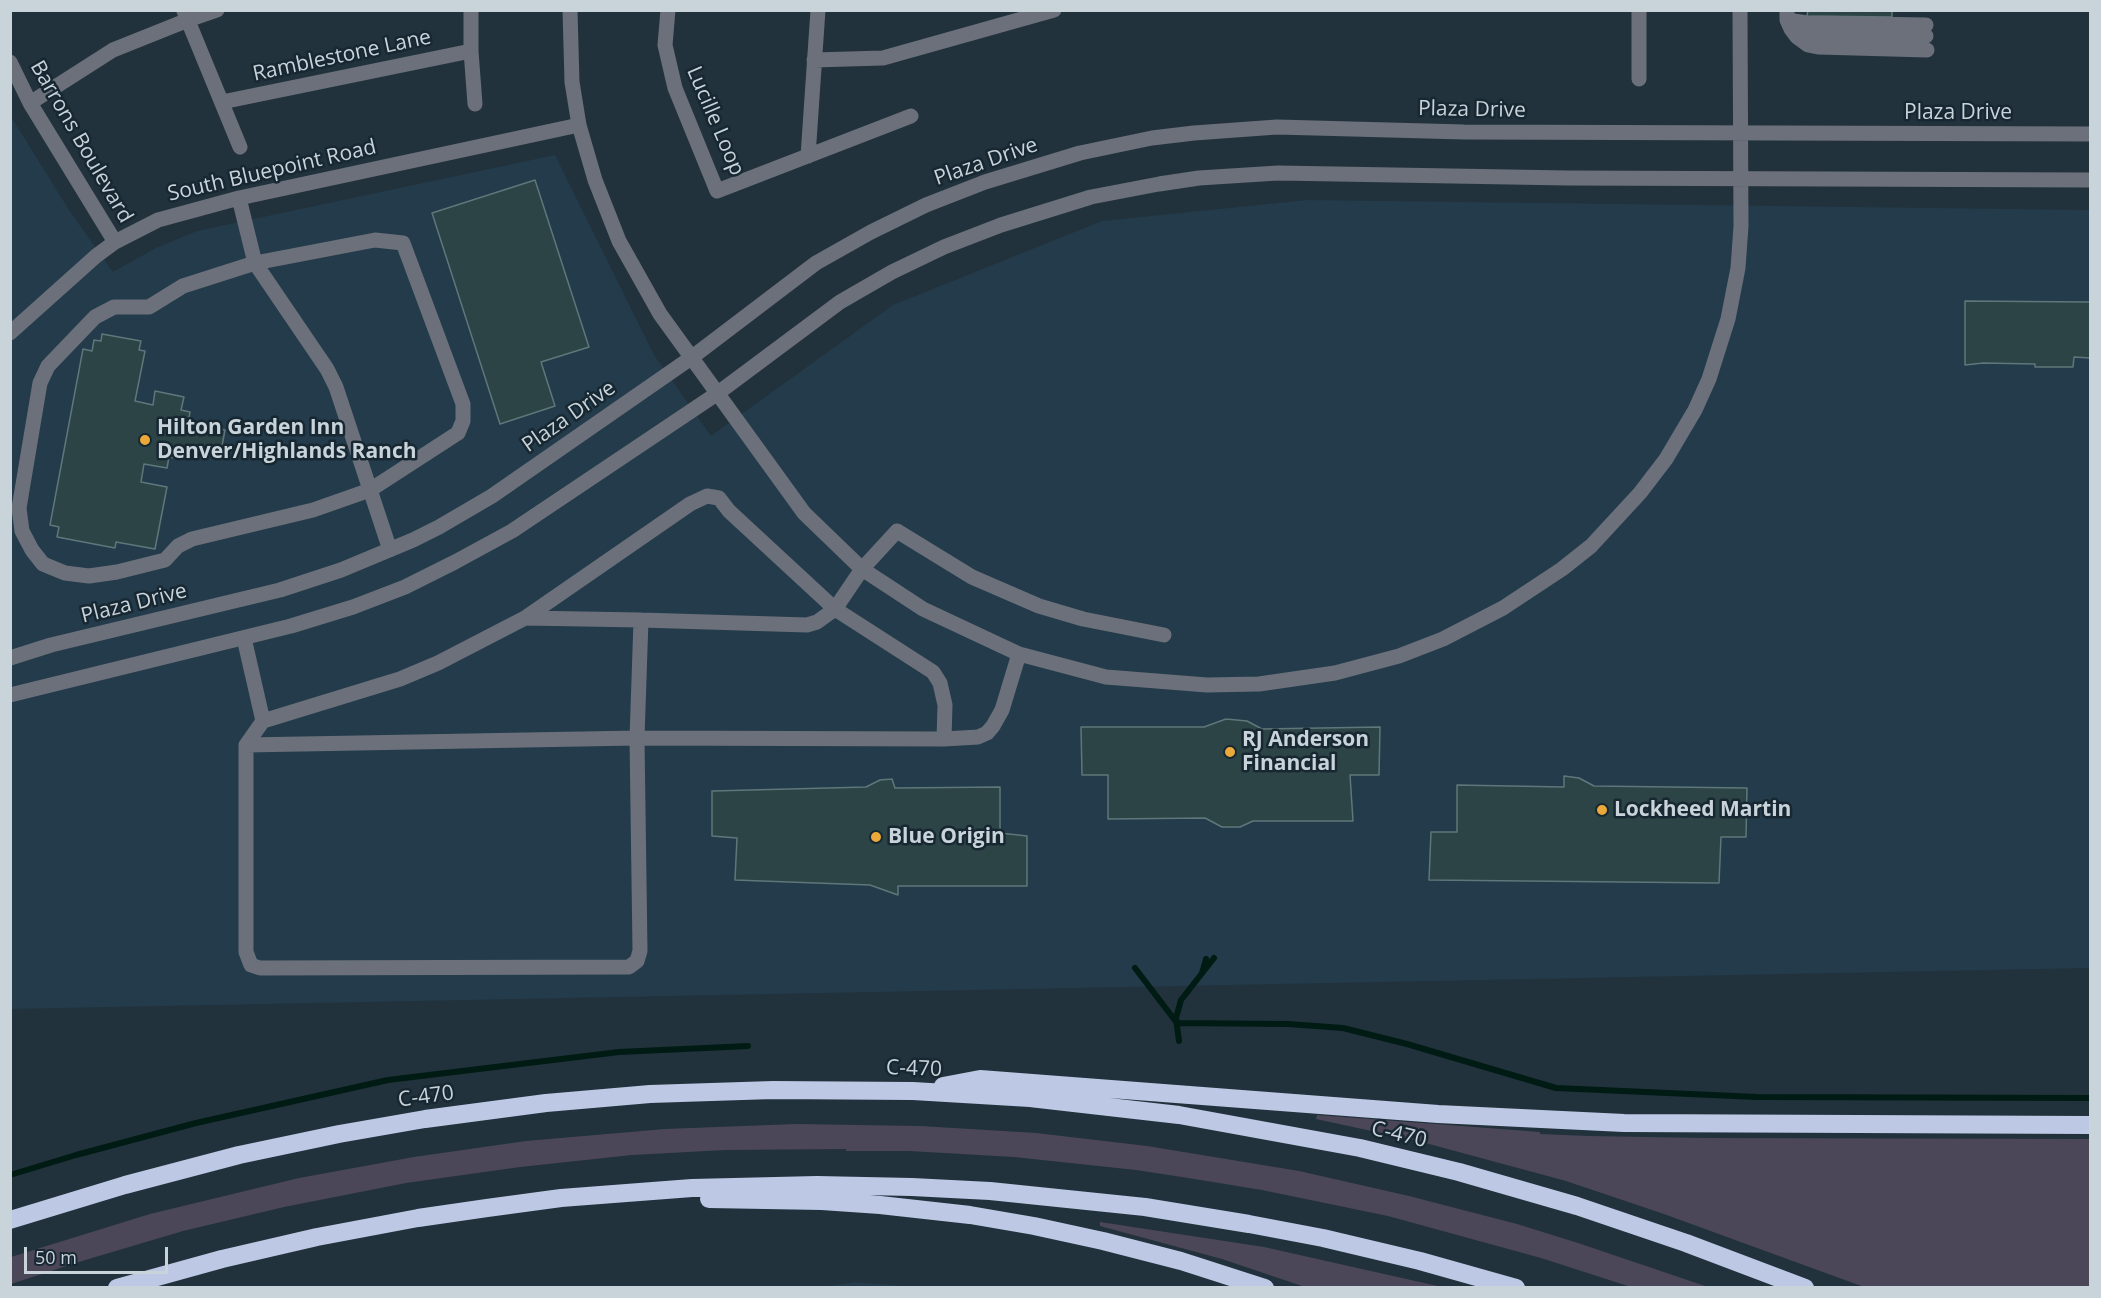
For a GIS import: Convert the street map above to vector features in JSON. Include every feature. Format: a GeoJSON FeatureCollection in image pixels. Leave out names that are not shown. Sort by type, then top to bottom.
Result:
{"type":"FeatureCollection","features":[{"type":"Feature","properties":{"kind":"highway"},"geometry":{"type":"LineString","coordinates":[[913,1091],[980,1079],[1428,1113],[1568,1121],[1741,1125],[2091,1125]]}},
{"type":"Feature","properties":{"kind":"highway","name":"C-470"},"geometry":{"type":"LineString","coordinates":[[10,1220],[116,1187],[228,1158],[339,1134],[425,1119],[546,1103],[650,1094],[784,1090],[913,1091],[1030,1098],[1160,1113],[1360,1148],[1459,1172],[1577,1206],[1668,1236],[1805,1287]]}},
{"type":"Feature","properties":{"kind":"highway"},"geometry":{"type":"LineString","coordinates":[[117,1287],[253,1251],[350,1230],[476,1209],[561,1198],[692,1188],[817,1185],[912,1187],[1050,1196],[1155,1209],[1291,1232],[1420,1261],[1516,1287]]}},
{"type":"Feature","properties":{"kind":"highway"},"geometry":{"type":"LineString","coordinates":[[561,1198],[608,1205],[707,1199],[801,1200],[880,1205],[963,1214],[1043,1227],[1104,1241],[1181,1261],[1265,1287]]}},
{"type":"Feature","properties":{"kind":"street"},"geometry":{"type":"LineString","coordinates":[[30,103],[102,56],[186,15],[217,10]]}},
{"type":"Feature","properties":{"kind":"street"},"geometry":{"type":"LineString","coordinates":[[471,10],[471,51],[476,104]]}},
{"type":"Feature","properties":{"kind":"street"},"geometry":{"type":"LineString","coordinates":[[570,10],[572,82],[579,125],[601,198],[619,241],[655,307],[804,513],[862,568],[923,609],[1019,654],[1106,677],[1207,685],[1259,684],[1302,679],[1372,664],[1443,639],[1472,626],[1535,588],[1591,546],[1615,522],[1666,459],[1695,410],[1709,379],[1721,346],[1734,293],[1740,239],[1740,10]]}},
{"type":"Feature","properties":{"kind":"street","name":"Lucille Loop"},"geometry":{"type":"LineString","coordinates":[[668,10],[666,45],[675,88],[717,192],[911,116]]}},
{"type":"Feature","properties":{"kind":"street"},"geometry":{"type":"LineString","coordinates":[[808,156],[818,10]]}},
{"type":"Feature","properties":{"kind":"street"},"geometry":{"type":"LineString","coordinates":[[814,60],[883,58],[1054,10]]}},
{"type":"Feature","properties":{"kind":"street"},"geometry":{"type":"LineString","coordinates":[[1639,10],[1639,79]]}},
{"type":"Feature","properties":{"kind":"street"},"geometry":{"type":"LineString","coordinates":[[186,15],[240,147]]}},
{"type":"Feature","properties":{"kind":"street"},"geometry":{"type":"LineString","coordinates":[[1788,20],[1807,23],[1926,37],[1818,47],[1808,45],[1797,37],[1788,20]]}},
{"type":"Feature","properties":{"kind":"street","name":"Ramblestone Lane"},"geometry":{"type":"LineString","coordinates":[[222,102],[471,51]]}},
{"type":"Feature","properties":{"kind":"street","name":"Barrons Boulevard"},"geometry":{"type":"LineString","coordinates":[[10,62],[30,103],[115,242]]}},
{"type":"Feature","properties":{"kind":"street","name":"South Bluepoint Road"},"geometry":{"type":"LineString","coordinates":[[10,333],[89,262],[115,242],[158,220],[239,198],[579,125]]}},
{"type":"Feature","properties":{"kind":"street","name":"Plaza Drive"},"geometry":{"type":"LineString","coordinates":[[10,658],[51,645],[280,590],[341,570],[440,527],[492,496],[691,358],[816,263],[926,205],[986,182],[1080,153],[1184,134],[1277,127],[1475,132],[2091,134]]}},
{"type":"Feature","properties":{"kind":"street"},"geometry":{"type":"LineString","coordinates":[[10,695],[291,626],[353,607],[405,587],[512,531],[718,393],[840,302],[892,272],[944,247],[1001,225],[1091,197],[1199,178],[1278,173],[1741,179],[2091,180]]}},
{"type":"Feature","properties":{"kind":"street"},"geometry":{"type":"LineString","coordinates":[[239,198],[255,263],[327,369],[336,387],[390,550]]}},
{"type":"Feature","properties":{"kind":"street"},"geometry":{"type":"LineString","coordinates":[[375,240],[403,243],[463,404],[463,421],[458,433],[370,490],[313,510],[192,539],[178,546],[165,560],[117,572],[89,576],[65,573],[43,564],[22,531],[19,508],[40,383],[48,366],[95,317],[114,307],[149,307],[183,286],[255,263],[375,240]]}},
{"type":"Feature","properties":{"kind":"street"},"geometry":{"type":"LineString","coordinates":[[641,620],[637,738],[640,951],[637,961],[630,967],[260,968],[251,965],[246,952],[246,745],[263,721],[399,679],[438,663],[525,618],[690,504],[707,496],[719,498],[729,511],[835,609],[933,672],[940,683],[945,705],[944,739]]}},
{"type":"Feature","properties":{"kind":"street"},"geometry":{"type":"LineString","coordinates":[[525,618],[807,625],[817,622],[835,609],[862,568],[897,531],[972,577],[1039,606],[1083,619],[1164,635]]}},
{"type":"Feature","properties":{"kind":"street"},"geometry":{"type":"LineString","coordinates":[[244,638],[263,721]]}},
{"type":"Feature","properties":{"kind":"street"},"geometry":{"type":"LineString","coordinates":[[246,745],[637,738],[944,739],[978,737],[987,733],[1002,710],[1019,654]]}},
{"type":"Feature","properties":{"kind":"shaded area"},"geometry":{"type":"Polygon","coordinates":[[[10,115],[71,213],[113,272],[154,249],[197,231],[555,155],[654,355],[711,436],[893,305],[1102,221],[1307,200],[2090,210],[2090,968],[11,1009],[10,115]]]}},
{"type":"Feature","properties":{"kind":"shaded area"},"geometry":{"type":"Polygon","coordinates":[[[1317,1115],[1588,1136],[2090,1139],[2090,1287],[1864,1287],[1566,1181],[1418,1141],[1316,1119],[1317,1115]]]}},
{"type":"Feature","properties":{"kind":"shaded area"},"geometry":{"type":"Polygon","coordinates":[[[796,1124],[920,1126],[1036,1133],[1147,1146],[1299,1171],[1517,1224],[1708,1287],[1631,1287],[1541,1258],[1388,1216],[1262,1190],[1182,1177],[1014,1157],[909,1151],[846,1151],[846,1149],[725,1150],[632,1155],[520,1167],[406,1183],[284,1207],[183,1231],[11,1284],[11,1257],[150,1214],[299,1178],[414,1157],[526,1141],[665,1129],[796,1124]]]}},
{"type":"Feature","properties":{"kind":"shaded area"},"geometry":{"type":"Polygon","coordinates":[[[1100,1222],[1264,1247],[1442,1287],[1305,1287],[1222,1259],[1100,1226],[1100,1222]]]}},
{"type":"Feature","properties":{"kind":"shaded area"},"geometry":{"type":"Polygon","coordinates":[[[855,1282],[918,1287],[823,1287],[855,1282]]]}},
{"type":"Feature","properties":{"kind":"building"},"geometry":{"type":"Polygon","coordinates":[[[1808,10],[1892,10],[1892,17],[1807,16],[1808,10]]]}},
{"type":"Feature","properties":{"kind":"building"},"geometry":{"type":"Polygon","coordinates":[[[535,180],[589,347],[541,362],[555,406],[500,424],[432,213],[535,180]]]}},
{"type":"Feature","properties":{"kind":"building"},"geometry":{"type":"Polygon","coordinates":[[[1965,301],[2090,302],[2090,358],[2074,357],[2073,367],[1983,363],[1965,365],[1965,301]]]}},
{"type":"Feature","properties":{"kind":"building","name":"Hilton Garden Inn Denver/Highlands Ranch"},"geometry":{"type":"Polygon","coordinates":[[[102,334],[141,341],[139,350],[145,351],[135,401],[153,405],[155,391],[184,397],[181,410],[190,412],[188,423],[225,430],[220,457],[182,449],[180,459],[169,457],[167,468],[144,464],[141,482],[167,487],[155,549],[116,542],[115,548],[57,537],[59,527],[50,525],[83,349],[92,351],[94,340],[101,341],[102,334]]]}},
{"type":"Feature","properties":{"kind":"building","name":"RJ Anderson Financial"},"geometry":{"type":"Polygon","coordinates":[[[1226,719],[1247,721],[1262,729],[1380,727],[1379,775],[1350,775],[1353,821],[1253,821],[1240,827],[1222,827],[1205,818],[1108,819],[1108,775],[1082,775],[1081,727],[1204,727],[1226,719]]]}},
{"type":"Feature","properties":{"kind":"building","name":"Lockheed Martin"},"geometry":{"type":"Polygon","coordinates":[[[1564,776],[1579,778],[1594,786],[1747,788],[1746,837],[1721,837],[1719,883],[1429,880],[1431,832],[1457,832],[1457,785],[1564,787],[1564,776]]]}},
{"type":"Feature","properties":{"kind":"building","name":"Blue Origin"},"geometry":{"type":"Polygon","coordinates":[[[892,779],[895,788],[1000,787],[1000,833],[1027,836],[1027,886],[898,886],[898,895],[870,885],[735,880],[737,838],[712,836],[712,791],[866,787],[880,780],[892,779]]]}},
{"type":"Feature","properties":{"kind":"waterway"},"geometry":{"type":"LineString","coordinates":[[1179,1041],[1176,1018],[1181,1000],[1214,958]]}},
{"type":"Feature","properties":{"kind":"waterway"},"geometry":{"type":"LineString","coordinates":[[1202,973],[1206,959]]}},
{"type":"Feature","properties":{"kind":"waterway"},"geometry":{"type":"LineString","coordinates":[[1135,968],[1177,1023],[1288,1024],[1343,1028],[1407,1044],[1556,1088],[1757,1097],[2090,1098]]}},
{"type":"Feature","properties":{"kind":"waterway"},"geometry":{"type":"LineString","coordinates":[[10,1175],[196,1123],[388,1080],[619,1052],[748,1046]]}},
{"type":"Feature","properties":{"kind":"place","name":"Hilton Garden Inn Denver/Highlands Ranch"},"geometry":{"type":"Point","coordinates":[145,440]}},
{"type":"Feature","properties":{"kind":"place","name":"RJ Anderson Financial"},"geometry":{"type":"Point","coordinates":[1230,752]}},
{"type":"Feature","properties":{"kind":"place","name":"Lockheed Martin"},"geometry":{"type":"Point","coordinates":[1602,810]}},
{"type":"Feature","properties":{"kind":"place","name":"Blue Origin"},"geometry":{"type":"Point","coordinates":[876,837]}}]}
